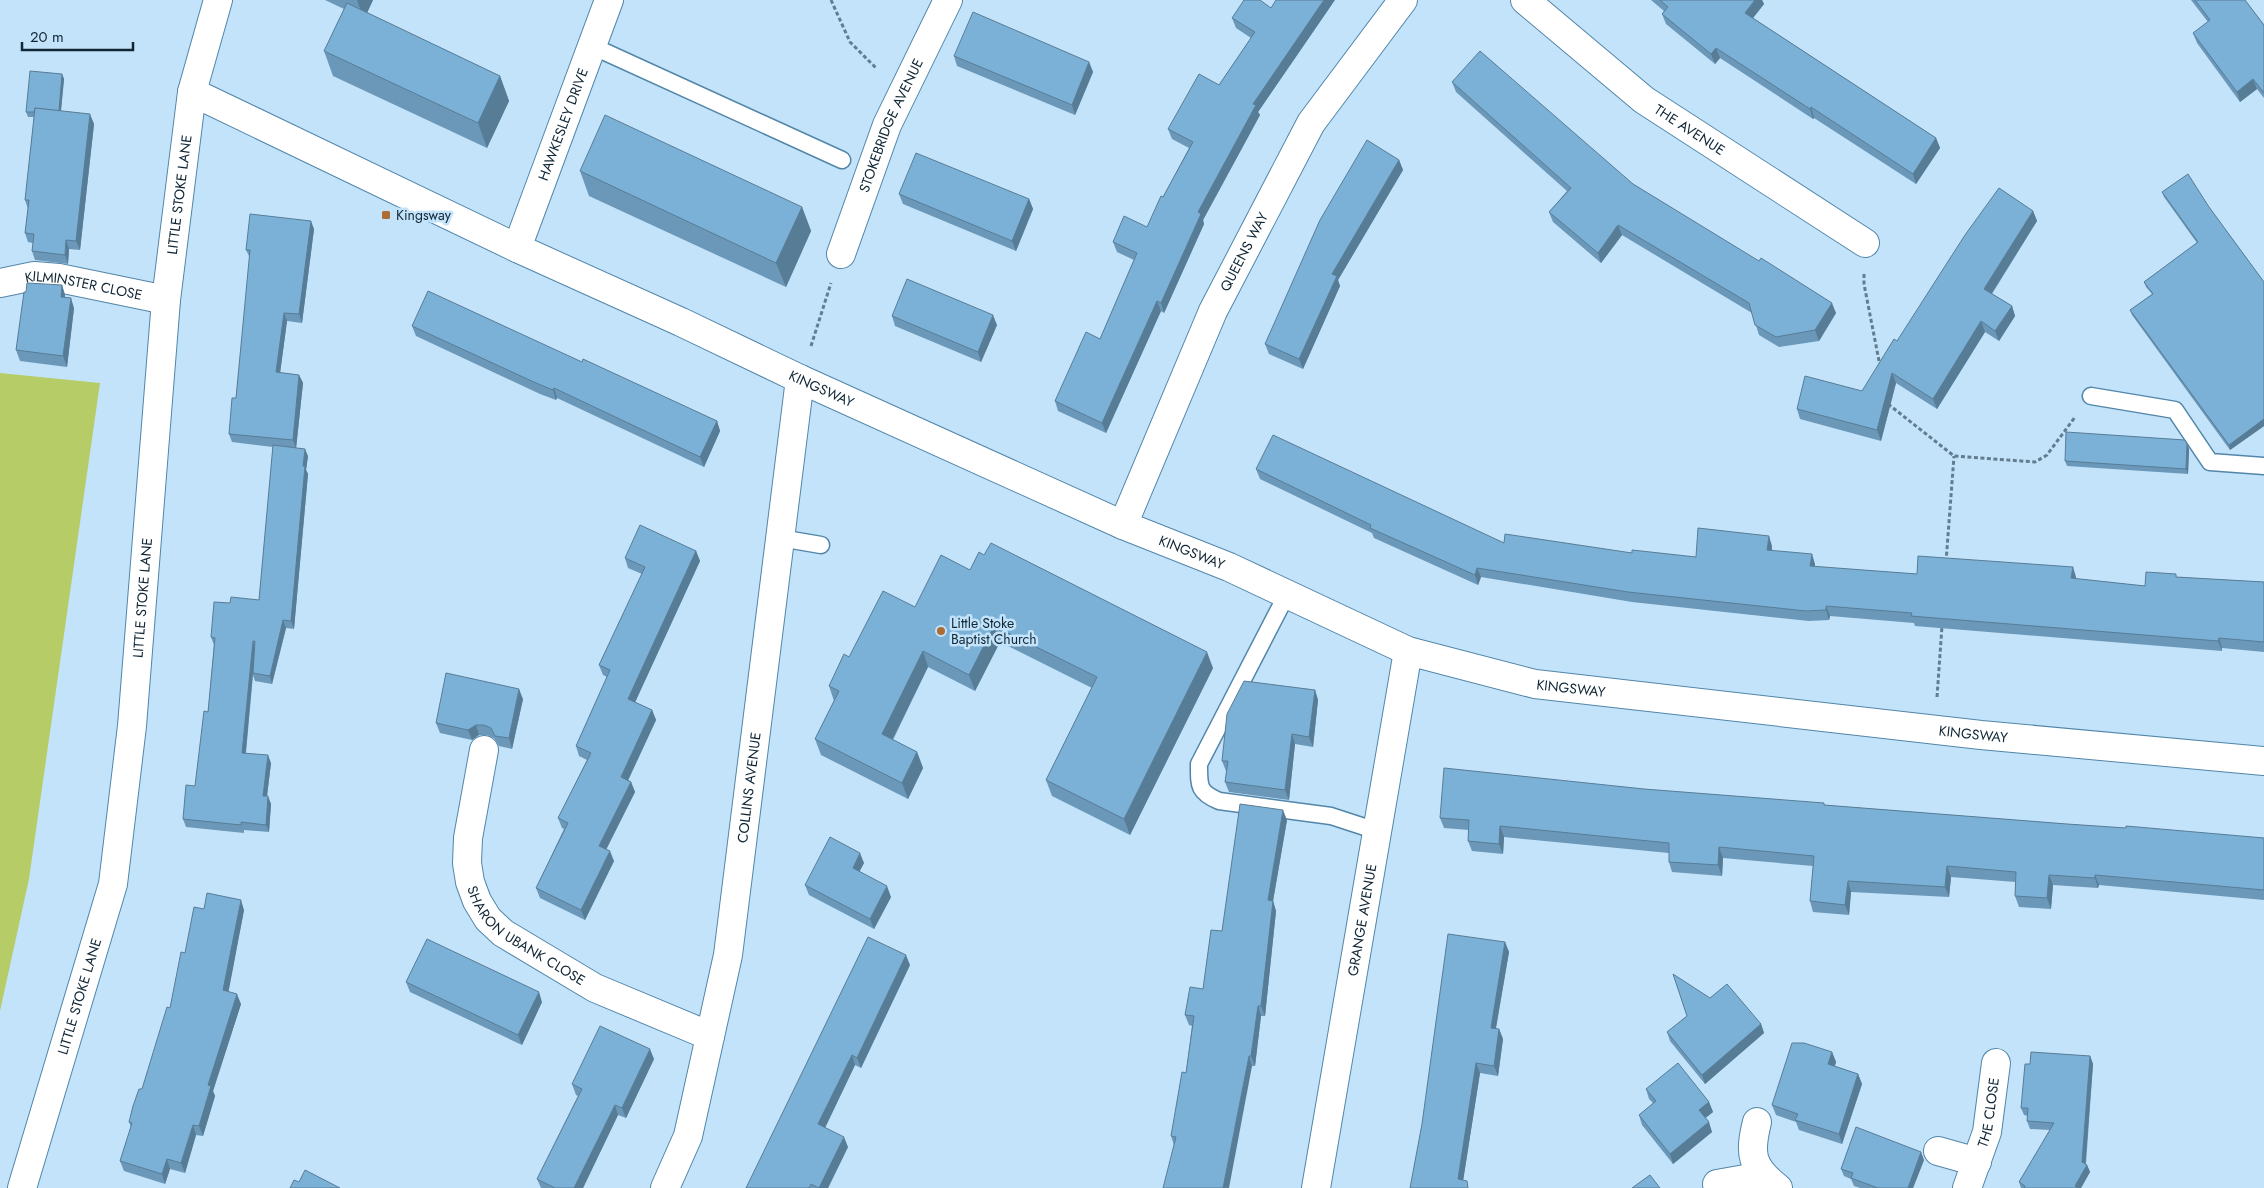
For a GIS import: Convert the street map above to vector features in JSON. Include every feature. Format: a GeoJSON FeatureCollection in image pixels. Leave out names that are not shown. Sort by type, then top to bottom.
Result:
{"type":"FeatureCollection","features":[{"type":"Feature","properties":{"kind":"street","name":"LITTLE STOKE LANE"},"geometry":{"type":"LineString","coordinates":[[22,1188],[113,884],[132,726],[166,300],[192,92],[218,0]]}},
{"type":"Feature","properties":{"kind":"street","name":"HAWKESLEY DRIVE"},"geometry":{"type":"LineString","coordinates":[[517,248],[609,0]]}},
{"type":"Feature","properties":{"kind":"street","name":"STOKEBRIDGE AVENUE"},"geometry":{"type":"LineString","coordinates":[[841,254],[886,125],[948,0]]}},
{"type":"Feature","properties":{"kind":"street","name":"QUEENS WAY"},"geometry":{"type":"LineString","coordinates":[[1123,525],[1213,311],[1311,123],[1403,0]]}},
{"type":"Feature","properties":{"kind":"street","name":"THE AVENUE"},"geometry":{"type":"LineString","coordinates":[[1525,0],[1644,100],[1866,243]]}},
{"type":"Feature","properties":{"kind":"street","name":"KINGSWAY"},"geometry":{"type":"LineString","coordinates":[[192,92],[517,248],[1123,525],[1229,567],[1408,652],[1535,684],[1935,730],[2264,761]]}},
{"type":"Feature","properties":{"kind":"street","name":"KILMINSTER CLOSE"},"geometry":{"type":"LineString","coordinates":[[0,283],[34,276],[59,278],[166,300]]}},
{"type":"Feature","properties":{"kind":"street","name":"COLLINS AVENUE"},"geometry":{"type":"LineString","coordinates":[[664,1188],[688,1136],[728,955],[800,378]]}},
{"type":"Feature","properties":{"kind":"street","name":"GRANGE AVENUE"},"geometry":{"type":"LineString","coordinates":[[1316,1188],[1408,652]]}},
{"type":"Feature","properties":{"kind":"street","name":"SHARON UBANK CLOSE"},"geometry":{"type":"LineString","coordinates":[[484,750],[468,838],[467,863],[474,892],[488,919],[503,933],[596,988],[710,1036]]}},
{"type":"Feature","properties":{"kind":"street","name":"THE CLOSE"},"geometry":{"type":"LineString","coordinates":[[1967,1188],[1987,1132],[1996,1063]]}},
{"type":"Feature","properties":{"kind":"street"},"geometry":{"type":"LineString","coordinates":[[1717,1184],[1770,1182],[1752,1153],[1757,1122]]}},
{"type":"Feature","properties":{"kind":"street","name":"THE CLOSE"},"geometry":{"type":"LineString","coordinates":[[1938,1151],[1977,1162]]}},
{"type":"Feature","properties":{"kind":"lane"},"geometry":{"type":"LineString","coordinates":[[592,46],[842,160]]}},
{"type":"Feature","properties":{"kind":"lane"},"geometry":{"type":"LineString","coordinates":[[2091,396],[2175,410],[2210,462],[2264,466]]}},
{"type":"Feature","properties":{"kind":"lane"},"geometry":{"type":"LineString","coordinates":[[780,538],[821,545]]}},
{"type":"Feature","properties":{"kind":"lane"},"geometry":{"type":"LineString","coordinates":[[1287,594],[1199,764],[1198,784],[1205,795],[1219,801],[1331,816],[1377,831]]}},
{"type":"Feature","properties":{"kind":"path"},"geometry":{"type":"LineString","coordinates":[[831,0],[850,42],[902,93]]}},
{"type":"Feature","properties":{"kind":"path"},"geometry":{"type":"LineString","coordinates":[[1866,243],[1864,284],[1881,367]]}},
{"type":"Feature","properties":{"kind":"path"},"geometry":{"type":"LineString","coordinates":[[800,378],[841,254]]}},
{"type":"Feature","properties":{"kind":"path"},"geometry":{"type":"LineString","coordinates":[[1886,395],[1888,404],[1954,456],[2035,462],[2047,455],[2091,396]]}},
{"type":"Feature","properties":{"kind":"path"},"geometry":{"type":"LineString","coordinates":[[1946,563],[1954,456]]}},
{"type":"Feature","properties":{"kind":"path"},"geometry":{"type":"LineString","coordinates":[[1935,730],[1942,622]]}},
{"type":"Feature","properties":{"kind":"green space"},"geometry":{"type":"Polygon","coordinates":[[[0,373],[100,383],[29,879],[0,1011],[0,373]]]}},
{"type":"Feature","properties":{"kind":"building"},"geometry":{"type":"Polygon","coordinates":[[[1244,0],[1260,0],[1271,8],[1276,0],[1324,0],[1253,104],[1256,105],[1198,212],[1201,214],[1161,303],[1157,301],[1102,423],[1055,401],[1086,332],[1100,339],[1137,253],[1113,242],[1124,216],[1147,227],[1161,196],[1163,197],[1193,142],[1168,129],[1199,74],[1219,85],[1255,32],[1232,18],[1244,0]]]}},
{"type":"Feature","properties":{"kind":"building"},"geometry":{"type":"Polygon","coordinates":[[[1660,0],[1755,0],[1745,13],[1936,138],[1913,174],[1716,48],[1711,54],[1662,14],[1668,7],[1660,0]]]}},
{"type":"Feature","properties":{"kind":"building"},"geometry":{"type":"Polygon","coordinates":[[[2195,0],[2245,0],[2264,25],[2264,93],[2253,79],[2237,92],[2193,33],[2210,20],[2195,0]]]}},
{"type":"Feature","properties":{"kind":"building"},"geometry":{"type":"Polygon","coordinates":[[[347,3],[500,76],[478,123],[324,51],[347,3]]]}},
{"type":"Feature","properties":{"kind":"building"},"geometry":{"type":"Polygon","coordinates":[[[973,12],[1089,62],[1072,105],[954,56],[973,12]]]}},
{"type":"Feature","properties":{"kind":"building"},"geometry":{"type":"Polygon","coordinates":[[[1480,51],[1633,184],[1759,261],[1761,258],[1832,303],[1815,330],[1776,337],[1755,325],[1749,303],[1618,225],[1598,253],[1549,212],[1571,188],[1452,82],[1480,51]]]}},
{"type":"Feature","properties":{"kind":"building"},"geometry":{"type":"Polygon","coordinates":[[[30,71],[62,74],[59,111],[35,108],[34,112],[26,112],[30,71]]]}},
{"type":"Feature","properties":{"kind":"building"},"geometry":{"type":"Polygon","coordinates":[[[35,108],[90,114],[76,241],[66,240],[65,255],[32,251],[34,234],[25,233],[29,200],[25,200],[35,108]]]}},
{"type":"Feature","properties":{"kind":"building"},"geometry":{"type":"Polygon","coordinates":[[[605,115],[802,207],[776,263],[580,171],[605,115]]]}},
{"type":"Feature","properties":{"kind":"building"},"geometry":{"type":"Polygon","coordinates":[[[1367,140],[1399,160],[1332,274],[1337,276],[1299,359],[1265,344],[1320,220],[1367,140]]]}},
{"type":"Feature","properties":{"kind":"building"},"geometry":{"type":"Polygon","coordinates":[[[916,153],[1029,199],[1012,241],[899,194],[916,153]]]}},
{"type":"Feature","properties":{"kind":"building"},"geometry":{"type":"Polygon","coordinates":[[[2188,174],[2209,207],[2264,282],[2264,419],[2229,445],[2130,310],[2153,294],[2144,282],[2198,242],[2162,192],[2188,174]]]}},
{"type":"Feature","properties":{"kind":"building"},"geometry":{"type":"Polygon","coordinates":[[[1999,188],[2033,211],[1984,289],[2012,306],[1995,331],[1981,321],[1933,399],[1892,373],[1877,430],[1797,409],[1805,376],[1862,391],[1894,339],[1897,341],[1965,235],[1999,188]]]}},
{"type":"Feature","properties":{"kind":"building"},"geometry":{"type":"Polygon","coordinates":[[[250,214],[311,221],[299,314],[284,313],[276,372],[299,375],[293,440],[229,434],[232,398],[236,398],[250,250],[246,250],[250,214]]]}},
{"type":"Feature","properties":{"kind":"building"},"geometry":{"type":"Polygon","coordinates":[[[907,279],[993,315],[978,352],[892,316],[907,279]]]}},
{"type":"Feature","properties":{"kind":"building"},"geometry":{"type":"Polygon","coordinates":[[[27,283],[62,285],[61,297],[71,298],[63,356],[16,350],[24,292],[26,292],[27,283]]]}},
{"type":"Feature","properties":{"kind":"building"},"geometry":{"type":"Polygon","coordinates":[[[428,291],[582,362],[583,359],[717,421],[700,457],[554,388],[553,390],[536,383],[412,326],[428,291]]]}},
{"type":"Feature","properties":{"kind":"building"},"geometry":{"type":"Polygon","coordinates":[[[2066,432],[2185,440],[2187,444],[2186,469],[2065,461],[2066,432]]]}},
{"type":"Feature","properties":{"kind":"building"},"geometry":{"type":"Polygon","coordinates":[[[1273,435],[1504,543],[1505,534],[1632,553],[1632,550],[1696,557],[1698,528],[1769,536],[1767,550],[1812,554],[1810,566],[1917,574],[1918,556],[2073,567],[2071,578],[2145,586],[2146,572],[2176,574],[2176,577],[2264,582],[2264,642],[2219,638],[2218,641],[1911,616],[1912,613],[1826,606],[1826,610],[1806,611],[1628,592],[1477,568],[1475,575],[1370,528],[1371,525],[1256,469],[1273,435]]]}},
{"type":"Feature","properties":{"kind":"building"},"geometry":{"type":"Polygon","coordinates":[[[273,445],[305,449],[303,466],[305,466],[291,621],[283,620],[270,676],[253,673],[255,641],[253,641],[242,753],[268,755],[263,796],[268,796],[266,825],[241,822],[241,825],[183,819],[186,785],[195,786],[204,711],[208,712],[215,638],[211,637],[214,602],[230,603],[231,597],[259,600],[273,445]]]}},
{"type":"Feature","properties":{"kind":"building"},"geometry":{"type":"Polygon","coordinates":[[[640,525],[696,551],[628,699],[652,710],[621,777],[631,782],[599,846],[610,851],[581,910],[536,888],[568,823],[558,818],[591,753],[576,746],[610,670],[599,665],[645,567],[625,558],[640,525]]]}},
{"type":"Feature","properties":{"kind":"building"},"geometry":{"type":"Polygon","coordinates":[[[991,543],[1207,652],[1124,819],[1046,780],[1097,677],[994,626],[969,675],[923,651],[882,734],[917,752],[902,783],[815,739],[839,691],[829,686],[844,654],[849,657],[883,591],[915,607],[941,555],[970,570],[979,552],[984,555],[991,543]]]}},
{"type":"Feature","properties":{"kind":"building"},"geometry":{"type":"Polygon","coordinates":[[[446,673],[519,689],[509,738],[495,736],[491,728],[484,725],[476,725],[468,730],[436,723],[446,673]]]}},
{"type":"Feature","properties":{"kind":"building"},"geometry":{"type":"Polygon","coordinates":[[[1244,681],[1315,690],[1309,737],[1292,734],[1285,790],[1225,782],[1228,761],[1222,761],[1227,714],[1244,681]]]}},
{"type":"Feature","properties":{"kind":"building"},"geometry":{"type":"Polygon","coordinates":[[[1444,768],[1644,789],[1824,803],[1824,805],[2067,824],[2126,828],[2126,826],[2264,838],[2264,890],[2095,875],[2095,878],[2049,875],[2047,898],[2015,896],[2016,872],[1947,866],[1945,887],[1848,881],[1845,905],[1810,901],[1814,856],[1719,847],[1718,865],[1669,862],[1669,843],[1500,826],[1499,844],[1468,841],[1469,820],[1440,818],[1444,768]]]}},
{"type":"Feature","properties":{"kind":"building"},"geometry":{"type":"Polygon","coordinates":[[[1240,804],[1283,810],[1268,900],[1273,901],[1261,1006],[1258,1006],[1251,1056],[1249,1056],[1223,1188],[1163,1188],[1176,1137],[1171,1136],[1182,1072],[1186,1073],[1194,1016],[1185,1015],[1190,987],[1203,989],[1211,930],[1222,931],[1240,804]]]}},
{"type":"Feature","properties":{"kind":"building"},"geometry":{"type":"Polygon","coordinates":[[[830,837],[860,853],[853,868],[887,886],[870,919],[805,885],[830,837]]]}},
{"type":"Feature","properties":{"kind":"building"},"geometry":{"type":"Polygon","coordinates":[[[207,893],[241,900],[223,990],[237,994],[208,1085],[211,1086],[199,1126],[193,1125],[181,1163],[167,1159],[162,1174],[120,1161],[132,1123],[129,1122],[133,1106],[139,1089],[142,1089],[167,1007],[170,1008],[181,952],[185,953],[194,907],[204,909],[207,893]]]}},
{"type":"Feature","properties":{"kind":"building"},"geometry":{"type":"Polygon","coordinates":[[[1448,934],[1505,942],[1491,1028],[1499,1029],[1494,1066],[1476,1063],[1458,1179],[1467,1181],[1468,1188],[1410,1188],[1422,1124],[1448,934]]]}},
{"type":"Feature","properties":{"kind":"building"},"geometry":{"type":"Polygon","coordinates":[[[868,937],[906,955],[857,1058],[852,1055],[818,1124],[844,1137],[819,1188],[811,1184],[809,1188],[746,1188],[868,937]]]}},
{"type":"Feature","properties":{"kind":"building"},"geometry":{"type":"Polygon","coordinates":[[[427,939],[539,992],[518,1035],[406,982],[427,939]]]}},
{"type":"Feature","properties":{"kind":"building"},"geometry":{"type":"Polygon","coordinates":[[[1673,974],[1710,998],[1727,984],[1761,1024],[1702,1075],[1667,1032],[1687,1016],[1673,974]]]}},
{"type":"Feature","properties":{"kind":"building"},"geometry":{"type":"Polygon","coordinates":[[[600,1026],[650,1049],[622,1108],[615,1105],[574,1188],[555,1188],[537,1179],[582,1089],[572,1084],[600,1026]]]}},
{"type":"Feature","properties":{"kind":"building"},"geometry":{"type":"Polygon","coordinates":[[[1792,1043],[1804,1043],[1832,1052],[1828,1064],[1858,1074],[1839,1134],[1795,1120],[1798,1114],[1772,1105],[1792,1043]]]}},
{"type":"Feature","properties":{"kind":"building"},"geometry":{"type":"Polygon","coordinates":[[[2031,1052],[2090,1056],[2082,1162],[2087,1165],[2075,1186],[2078,1188],[2024,1188],[2025,1186],[2019,1182],[2054,1123],[2027,1121],[2028,1108],[2021,1108],[2025,1064],[2030,1064],[2031,1052]]]}},
{"type":"Feature","properties":{"kind":"building"},"geometry":{"type":"Polygon","coordinates":[[[1678,1063],[1709,1102],[1699,1110],[1709,1122],[1670,1154],[1639,1115],[1656,1101],[1646,1089],[1678,1063]]]}},
{"type":"Feature","properties":{"kind":"building"},"geometry":{"type":"Polygon","coordinates":[[[1856,1127],[1921,1152],[1908,1188],[1878,1188],[1851,1178],[1853,1173],[1841,1169],[1856,1127]]]}},
{"type":"Feature","properties":{"kind":"building"},"geometry":{"type":"Polygon","coordinates":[[[305,1170],[340,1188],[290,1188],[294,1180],[299,1182],[305,1170]]]}},
{"type":"Feature","properties":{"kind":"building"},"geometry":{"type":"Polygon","coordinates":[[[1650,1175],[1660,1188],[1632,1188],[1650,1175]]]}},
{"type":"Feature","properties":{"kind":"place","name":"Kingsway"},"geometry":{"type":"Point","coordinates":[386,215]}},
{"type":"Feature","properties":{"kind":"place","name":"Little Stoke Baptist Church"},"geometry":{"type":"Point","coordinates":[941,631]}}]}
